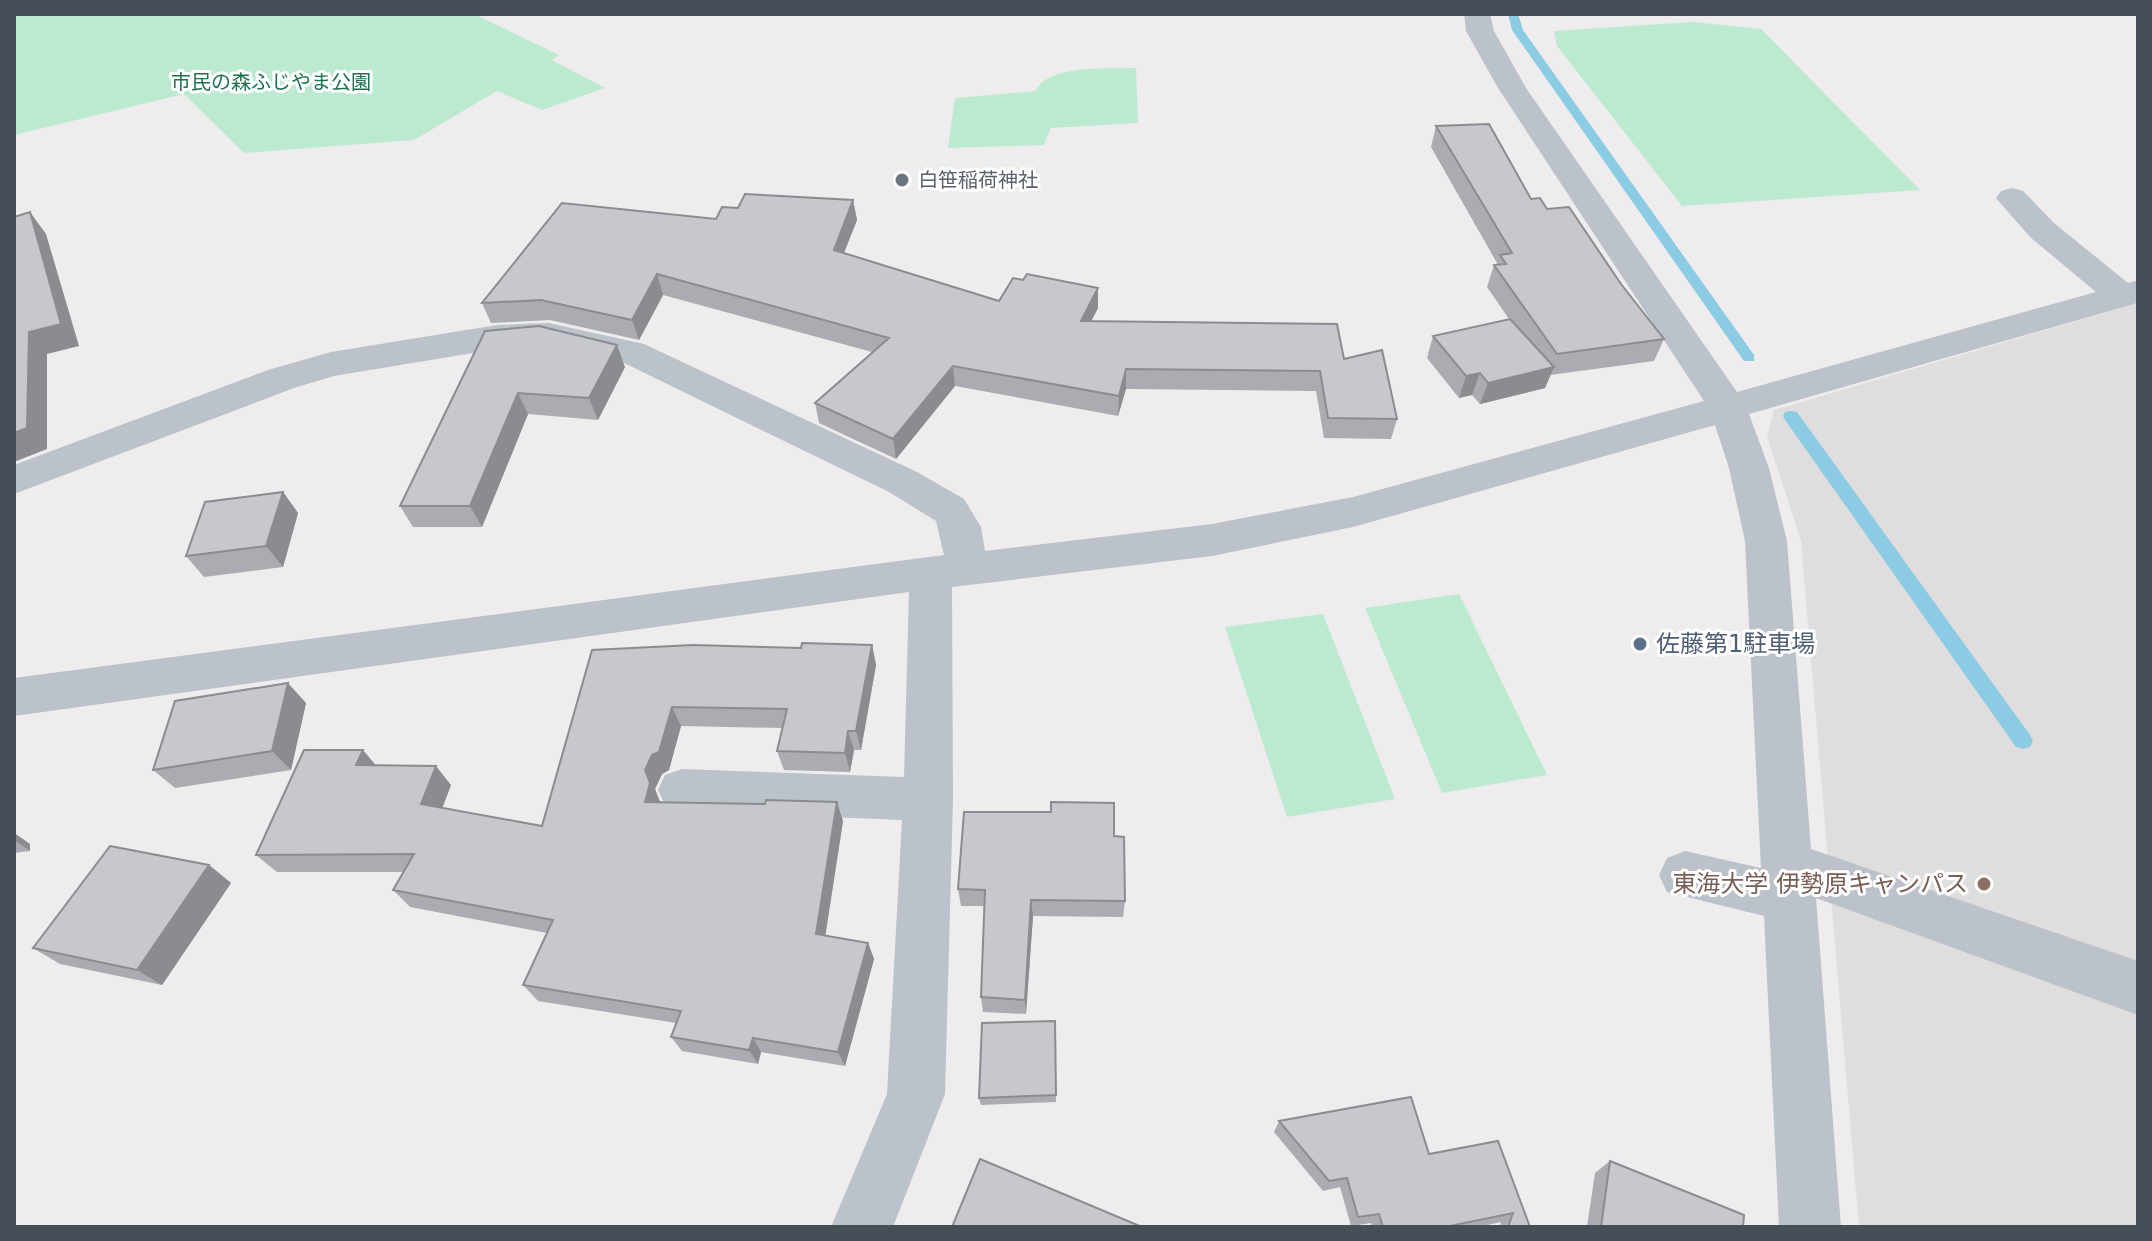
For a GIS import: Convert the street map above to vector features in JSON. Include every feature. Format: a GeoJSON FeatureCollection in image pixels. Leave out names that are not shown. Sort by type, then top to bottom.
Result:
{"type":"FeatureCollection","features":[{"type":"Feature","properties":{"kind":"street"},"geometry":{"type":"LineString","coordinates":[[1477,14],[1480,31],[1512,88],[1728,408],[1749,468],[1766,541],[1810,1227]]}},
{"type":"Feature","properties":{"kind":"street"},"geometry":{"type":"LineString","coordinates":[[2012,198],[2042,230],[2130,293]]}},
{"type":"Feature","properties":{"kind":"street"},"geometry":{"type":"LineString","coordinates":[[14,697],[949,571],[1212,540],[1353,512],[2130,293]]}},
{"type":"Feature","properties":{"kind":"street"},"geometry":{"type":"LineString","coordinates":[[14,480],[281,379],[331,364],[497,337],[549,334],[631,352],[903,482],[950,510],[960,527],[949,571],[928,799],[916,1094],[862,1227]]}},
{"type":"Feature","properties":{"kind":"street"},"geometry":{"type":"LineString","coordinates":[[682,790],[928,799]]}},
{"type":"Feature","properties":{"kind":"street"},"geometry":{"type":"LineString","coordinates":[[1685,875],[1788,881],[2138,988]]}},
{"type":"Feature","properties":{"kind":"shaded area","name":"東海大学 伊勢原キャンパス"},"geometry":{"type":"Polygon","coordinates":[[[2138,303],[2138,1227],[1859,1227],[1801,541],[1767,436],[1774,410],[2138,303]]]}},
{"type":"Feature","properties":{"kind":"green space","name":"市民の森ふじやま公園"},"geometry":{"type":"Polygon","coordinates":[[[14,14],[474,14],[559,55],[552,60],[605,88],[542,110],[497,91],[414,140],[244,153],[184,94],[14,135],[14,14]]]}},
{"type":"Feature","properties":{"kind":"green space"},"geometry":{"type":"Polygon","coordinates":[[[1693,22],[1761,29],[1920,190],[1682,206],[1557,46],[1554,31],[1693,22]]]}},
{"type":"Feature","properties":{"kind":"green space"},"geometry":{"type":"Polygon","coordinates":[[[1136,68],[1138,123],[1051,128],[1044,145],[948,148],[955,98],[1036,91],[1042,82],[1066,72],[1136,68]]]}},
{"type":"Feature","properties":{"kind":"green space"},"geometry":{"type":"Polygon","coordinates":[[[1459,594],[1547,775],[1442,793],[1365,608],[1459,594]]]}},
{"type":"Feature","properties":{"kind":"green space"},"geometry":{"type":"Polygon","coordinates":[[[1323,614],[1395,799],[1287,817],[1225,627],[1323,614]]]}},
{"type":"Feature","properties":{"kind":"building"},"geometry":{"type":"Polygon","coordinates":[[[1489,124],[1531,199],[1540,198],[1547,209],[1569,207],[1621,284],[1664,339],[1557,354],[1494,265],[1506,264],[1500,255],[1512,253],[1436,126],[1489,124]]]}},
{"type":"Feature","properties":{"kind":"building"},"geometry":{"type":"Polygon","coordinates":[[[745,194],[853,200],[834,250],[999,301],[1013,278],[1023,280],[1027,274],[1098,288],[1081,321],[1337,324],[1344,359],[1382,350],[1397,419],[1328,418],[1320,371],[1126,369],[1119,396],[953,366],[893,439],[815,403],[889,338],[657,274],[632,320],[541,300],[482,303],[562,203],[716,219],[722,207],[738,208],[745,194]]]}},
{"type":"Feature","properties":{"kind":"building"},"geometry":{"type":"Polygon","coordinates":[[[30,212],[61,324],[29,332],[27,428],[14,433],[14,217],[30,212]]]}},
{"type":"Feature","properties":{"kind":"building"},"geometry":{"type":"Polygon","coordinates":[[[1510,319],[1554,367],[1488,383],[1480,373],[1466,376],[1433,336],[1510,319]]]}},
{"type":"Feature","properties":{"kind":"building"},"geometry":{"type":"Polygon","coordinates":[[[539,326],[617,345],[589,398],[518,393],[470,506],[400,506],[485,331],[539,326]]]}},
{"type":"Feature","properties":{"kind":"building"},"geometry":{"type":"Polygon","coordinates":[[[283,492],[266,546],[186,556],[205,502],[283,492]]]}},
{"type":"Feature","properties":{"kind":"building"},"geometry":{"type":"Polygon","coordinates":[[[802,643],[872,645],[856,731],[848,731],[845,753],[777,751],[787,709],[672,707],[659,752],[652,755],[645,770],[650,783],[645,802],[837,802],[816,934],[868,943],[838,1052],[753,1038],[749,1050],[671,1037],[681,1011],[523,985],[553,920],[393,890],[414,854],[256,855],[304,750],[363,750],[356,765],[436,766],[421,804],[542,826],[592,650],[693,645],[801,648],[802,643]]]}},
{"type":"Feature","properties":{"kind":"building"},"geometry":{"type":"Polygon","coordinates":[[[288,683],[272,751],[153,770],[175,701],[288,683]]]}},
{"type":"Feature","properties":{"kind":"building"},"geometry":{"type":"Polygon","coordinates":[[[1051,802],[1114,803],[1114,836],[1124,837],[1125,901],[1031,900],[1025,1000],[981,997],[985,890],[958,889],[964,812],[1051,812],[1051,802]]]}},
{"type":"Feature","properties":{"kind":"building"},"geometry":{"type":"Polygon","coordinates":[[[110,846],[209,865],[137,970],[33,948],[110,846]]]}},
{"type":"Feature","properties":{"kind":"building"},"geometry":{"type":"Polygon","coordinates":[[[1055,1021],[1056,1095],[979,1098],[982,1023],[1055,1021]]]}},
{"type":"Feature","properties":{"kind":"building"},"geometry":{"type":"Polygon","coordinates":[[[1411,1097],[1429,1154],[1498,1141],[1530,1227],[1508,1227],[1513,1213],[1445,1227],[1383,1227],[1379,1214],[1358,1217],[1347,1178],[1329,1181],[1279,1121],[1411,1097]]]}},
{"type":"Feature","properties":{"kind":"building"},"geometry":{"type":"Polygon","coordinates":[[[980,1159],[1142,1227],[952,1227],[980,1159]]]}},
{"type":"Feature","properties":{"kind":"building"},"geometry":{"type":"Polygon","coordinates":[[[1610,1161],[1744,1215],[1743,1227],[1601,1227],[1610,1161]]]}},
{"type":"Feature","properties":{"kind":"waterway"},"geometry":{"type":"LineString","coordinates":[[1513,14],[1518,30],[1749,358]]}},
{"type":"Feature","properties":{"kind":"waterway"},"geometry":{"type":"LineString","coordinates":[[1791,416],[2023,741]]}},
{"type":"Feature","properties":{"kind":"place","name":"白笹稲荷神社"},"geometry":{"type":"Point","coordinates":[902,180]}},
{"type":"Feature","properties":{"kind":"place","name":"佐藤第1駐車場"},"geometry":{"type":"Point","coordinates":[1640,644]}},
{"type":"Feature","properties":{"kind":"place","name":"東海大学 伊勢原キャンパス"},"geometry":{"type":"Point","coordinates":[1984,884]}}]}
